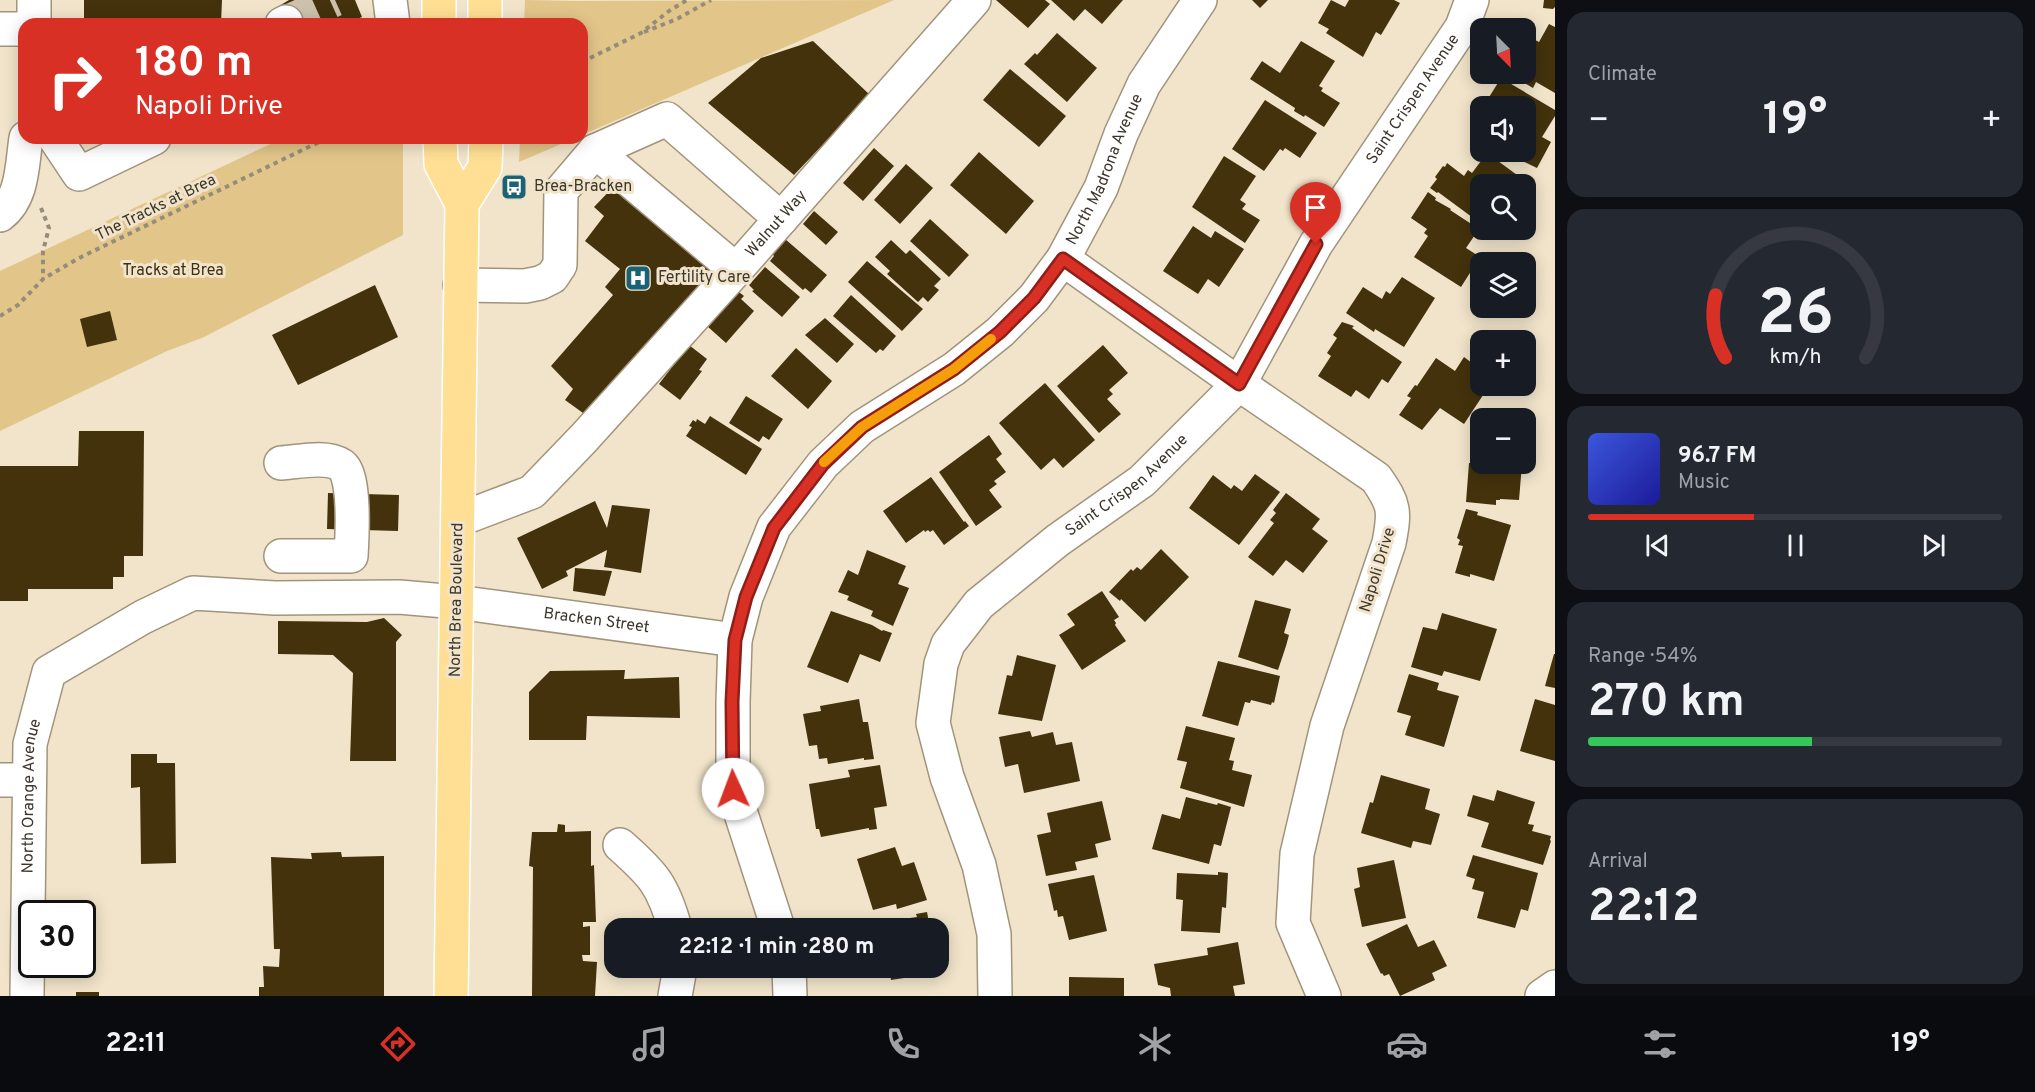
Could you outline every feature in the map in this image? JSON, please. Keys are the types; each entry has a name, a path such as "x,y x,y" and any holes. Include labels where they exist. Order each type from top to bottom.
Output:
{"main road":[{"path":"439,0 439,18"},
{"path":"485,0 485,18"},
{"name":"North Brea Boulevard","path":"440,144 441,164 462,204 451,996"},
{"path":"462,204 485,167 486,144"}],"street":[{"path":"34,0 34,18"},
{"path":"390,0 392,18"},
{"name":"Walnut Way","path":"458,520 532,492 584,438 782,219 974,0"},
{"name":"Saint Crispen Avenue","path":"995,996 994,934 979,865 947,777 933,723 939,673 948,644 979,604 1058,540 1142,481 1239,384 1316,244 1462,27 1472,0"},
{"name":"North Madrona Avenue","path":"775,918 733,789 732,702 735,640 746,597 774,528 823,464 862,427 954,369 1000,332 1034,298 1063,259 1101,188 1120,134 1144,84 1199,1"},
{"path":"0,29 18,29"},
{"path":"460,285 525,286 552,278 560,265 561,191 594,151 667,119 782,219"},
{"path":"0,215 10,208 19,187 25,144"},
{"path":"59,144 79,174 142,144"},
{"path":"594,151 736,270"},
{"name":"Napoli Drive","path":"1063,259 1376,478 1390,497 1394,520 1389,543 1327,726 1297,854 1293,923 1324,996"},
{"path":"281,463 323,460 339,464 344,468 351,494 352,529 351,556 281,556"},
{"name":"Bracken Street","path":"49,672 143,617 193,593 276,598 399,597 457,602 735,640"},
{"name":"North Orange Avenue","path":"27,996 15,780 30,744 49,672"},
{"path":"620,845 654,877 667,901 672,918"},
{"path":"675,996 678,978"},
{"path":"789,978 790,996"},
{"path":"1542,996 1555,987"}],"path":[{"path":"641,33 687,0"},
{"path":"588,59 641,33 677,19 711,0"},
{"name":"The Tracks at Brea","path":"0,316 18,305 43,279 136,230 315,144"},
{"path":"19,187 40,204 49,228 43,251 43,279"}],"green space":[{"path":"525,0 894,0 588,132 588,18 524,18"},
{"name":"Tracks at Brea","path":"270,144 403,144 403,235 202,338 167,351 0,431 0,271"},
{"path":"520,144 561,144 519,162"}],"building":[{"path":"84,0 222,0 221,18 84,18"},
{"path":"289,0 355,0 362,17 284,18 279,6"},
{"path":"996,0 1045,0 1050,4 1028,28"},
{"path":"1051,0 1123,0 1102,24 1085,9 1074,21"},
{"path":"1252,0 1268,0 1260,8"},
{"path":"1331,0 1345,7 1349,0 1394,0 1400,3 1381,35 1376,32 1363,57 1326,33 1329,29 1318,23"},
{"path":"1544,0 1555,0 1555,7 1553,9 1543,8"},
{"path":"1549,24 1555,27 1555,93 1536,82 1536,40 1539,42"},
{"path":"1057,33 1097,68 1067,102 1024,64 1035,53 1037,55"},
{"path":"813,41 870,95 794,175 708,103 761,58"},
{"path":"1301,41 1335,61 1319,86 1323,88 1321,91 1340,103 1324,127 1294,111 1295,108 1250,79 1262,61 1280,73"},
{"path":"1010,69 1066,116 1039,147 983,100"},
{"path":"1497,84 1511,84 1531,96 1490,96"},
{"path":"1536,99 1555,110 1555,116 1542,137 1551,142 1537,168 1525,162 1536,162"},
{"path":"1265,100 1317,133 1300,158 1285,148 1283,151 1280,149 1264,171 1232,149"},
{"path":"874,148 894,166 863,201 843,183"},
{"path":"979,152 1034,201 1006,234 950,185"},
{"path":"1224,156 1256,176 1240,200 1246,204 1242,209 1260,220 1245,243 1192,207"},
{"path":"1480,162 1499,162 1516,174 1470,174 1470,216 1430,188 1437,179 1435,177 1447,163 1464,176 1468,170 1472,173"},
{"path":"906,164 933,188 900,224 874,200"},
{"path":"617,183 712,272 583,413 565,400 573,389 551,366 613,295 605,287 620,269 585,241 604,216 594,207"},
{"path":"1428,192 1436,198 1435,200 1470,223 1471,240 1466,248 1472,252 1470,252 1470,273 1461,287 1414,257 1428,236 1424,233 1427,229 1411,218"},
{"path":"814,211 838,232 826,245 803,224"},
{"path":"930,219 969,255 949,277 910,241"},
{"path":"1193,226 1211,238 1215,231 1244,249 1219,287 1208,279 1198,294 1163,271"},
{"path":"785,239 827,275 811,293 805,288 803,290 770,261 774,256 772,253"},
{"path":"891,240 906,254 910,250 941,279 934,286 939,290 928,302 923,297 918,302 887,274 890,271 875,257"},
{"path":"867,261 923,309 902,331 848,282"},
{"path":"765,267 800,297 782,317 752,291 754,290 749,285"},
{"path":"1402,277 1435,298 1404,347 1375,329 1374,332 1346,313 1363,287 1382,299 1386,291 1390,294"},
{"path":"375,285 398,337 298,385 272,335"},
{"path":"739,292 744,296 741,299 754,311 726,343 707,326"},
{"path":"851,295 896,336 883,351 880,349 876,353 833,316"},
{"path":"110,311 117,340 87,347 80,319"},
{"path":"825,318 854,344 837,363 805,335"},
{"path":"1342,322 1354,326 1352,328 1402,362 1388,383 1382,379 1369,399 1356,390 1351,397 1318,376 1331,356 1327,353 1337,338 1333,335"},
{"path":"689,345 707,359 699,370 702,371 680,400 659,384"},
{"path":"1103,345 1128,373 1109,390 1113,394 1107,399 1121,414 1099,433 1057,386"},
{"path":"796,348 832,381 808,409 771,376"},
{"path":"1464,357 1470,362 1470,396 1482,396 1475,408 1470,408 1470,415 1464,424 1440,408 1422,430 1399,415 1411,398 1407,396 1415,385 1417,386 1436,358 1455,371"},
{"path":"1045,383 1095,440 1063,468 1054,458 1041,470 999,423"},
{"path":"746,396 783,419 769,440 763,436 759,442 729,423"},
{"path":"710,416 762,449 746,475 686,436 692,427 689,426 693,420 696,422 697,419 705,424"},
{"path":"79,431 144,431 143,556 124,556 124,577 113,577 113,589 28,589 28,601 0,601 0,466 78,466"},
{"path":"989,435 1002,454 996,459 1006,472 994,481 997,484 989,490 1002,507 976,526 939,472"},
{"path":"1469,463 1470,474 1521,474 1519,500 1500,499 1496,500 1496,505 1466,502"},
{"path":"1255,474 1280,492 1239,545 1189,508 1213,475 1231,489 1234,485 1242,491"},
{"path":"931,477 969,526 944,545 933,530 925,532 924,530 906,543 883,511"},
{"path":"328,493 399,495 398,531 327,529"},
{"path":"1286,493 1320,519 1312,529 1328,541 1303,573 1286,560 1273,576 1248,557 1274,523 1270,520 1276,513 1273,510"},
{"path":"595,501 607,528 612,505 650,509 641,573 604,567 607,550 566,571 568,576 542,589 517,538"},
{"path":"1466,509 1478,512 1477,515 1511,525 1494,581 1470,574 1470,577 1455,573 1463,546 1458,545 1460,540 1457,538"},
{"path":"1161,549 1189,577 1145,622 1121,599 1120,601 1109,592 1131,569 1133,571 1137,567 1141,570"},
{"path":"867,550 906,566 898,584 909,588 893,626 871,616 873,611 847,600 849,596 838,592 848,570 858,575"},
{"path":"575,568 612,571 605,596 573,591"},
{"path":"1102,591 1119,617 1114,620 1115,625 1126,641 1082,670 1059,635 1075,625 1067,614"},
{"path":"1255,600 1291,609 1284,633 1289,635 1278,670 1238,657"},
{"path":"831,611 892,633 880,662 860,654 848,683 807,667"},
{"path":"1442,613 1497,629 1480,681 1444,671 1442,676 1411,667 1423,627 1437,630"},
{"path":"384,618 402,635 396,642 396,761 350,761 353,673 333,655 278,654 278,621 367,622"},
{"path":"1555,654 1555,688 1545,686"},
{"path":"1017,655 1056,665 1042,721 998,714 1007,675 1012,676"},
{"path":"1218,661 1280,676 1274,703 1272,702 1271,705 1251,700 1250,703 1245,702 1238,726 1202,716"},
{"path":"625,670 624,679 679,677 680,718 587,716 586,740 529,740 529,692 550,671"},
{"path":"1409,674 1439,683 1437,690 1459,696 1444,747 1405,735 1411,716 1397,712"},
{"path":"859,699 863,722 868,722 874,759 864,760 864,758 828,764 827,758 819,759 817,745 809,746 803,714 821,711 820,706"},
{"path":"1535,699 1555,705 1555,761 1520,751"},
{"path":"1186,726 1235,738 1229,760 1234,761 1232,770 1252,775 1244,807 1180,788 1187,762 1177,760"},
{"path":"1030,731 1032,737 1053,732 1056,745 1072,742 1080,781 1024,793 1018,764 1005,767 999,737"},
{"path":"131,754 157,754 157,763 175,763 176,863 141,864 140,787 131,788"},
{"path":"880,765 887,806 874,808 877,829 869,830 869,828 821,837 819,829 816,829 809,784 850,777 848,770"},
{"path":"1381,775 1430,789 1425,809 1440,814 1431,845 1413,841 1411,848 1361,833"},
{"path":"1497,790 1535,802 1528,824 1534,825 1532,831 1551,836 1543,865 1481,847 1489,823 1467,816 1473,795 1494,801"},
{"path":"1186,797 1231,807 1221,846 1214,844 1209,864 1152,849 1162,814 1180,819"},
{"path":"1102,801 1111,840 1095,844 1098,857 1075,862 1077,870 1046,876 1037,835 1051,832 1047,813"},
{"path":"558,824 565,825 565,832 591,831 591,866 594,865 596,922 583,922 583,927 590,926 590,955 582,955 583,961 597,962 595,996 532,996 533,867 529,866 532,832 557,832"},
{"path":"895,847 902,866 914,862 927,900 897,909 896,904 873,910 857,859"},
{"path":"341,852 342,857 384,856 384,996 259,996 259,987 264,987 263,966 279,967 280,949 274,949 271,857 312,859 311,853"},
{"path":"1473,855 1538,873 1528,911 1521,909 1515,928 1477,918 1484,892 1472,889 1475,879 1466,876"},
{"path":"1394,860 1406,918 1362,927 1354,889 1360,887 1357,868"},
{"path":"1218,872 1228,873 1226,908 1222,907 1220,933 1181,931 1183,900 1176,899 1177,873 1218,875"},
{"path":"1094,875 1107,931 1069,940 1063,916 1058,917 1057,910 1054,911 1048,884"},
{"path":"927,912 928,918 910,918 917,917 916,914"},
{"path":"1407,924 1418,947 1434,940 1447,966 1432,973 1435,980 1400,996 1389,974 1384,976 1381,974 1366,944"},
{"path":"1238,942 1245,984 1233,986 1235,996 1171,996 1170,988 1158,985 1154,964 1208,955 1207,948"},
{"path":"1069,977 1124,978 1124,996 1069,996"},
{"path":"76,992 99,992 99,996 76,996"}],"tunnel":[{"path":"295,18 335,0"}],"slow traffic":[{"path":"824,462 862,427 954,369 991,339"}],"place":[{"name":"Brea-Bracken","path":"514,187"},
{"name":"Fertility Care","path":"638,278"}],"route":[{"path":"733,789 732,702 735,640 746,597 774,528 823,464 862,427 954,369 1000,332 1034,298 1063,259 1239,384 1316,244"}]}
